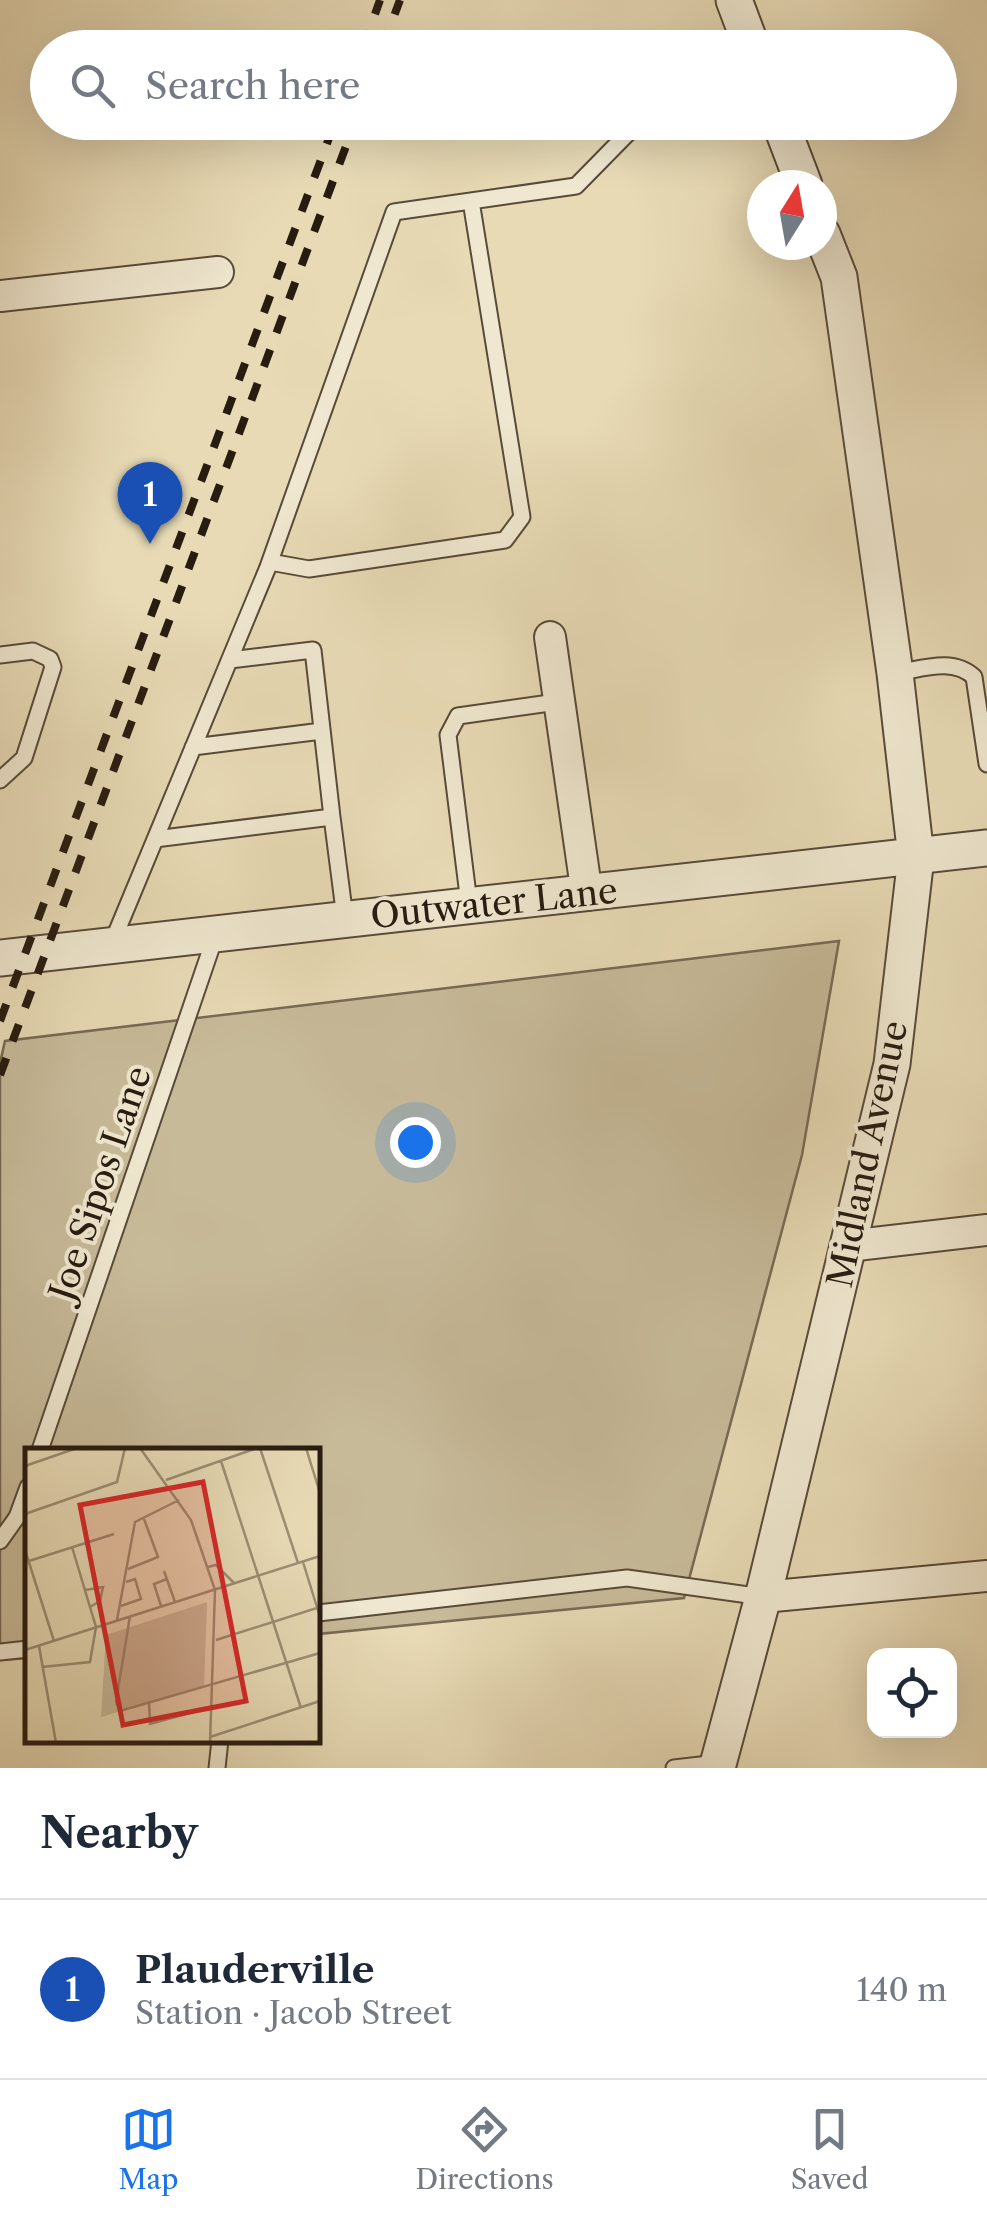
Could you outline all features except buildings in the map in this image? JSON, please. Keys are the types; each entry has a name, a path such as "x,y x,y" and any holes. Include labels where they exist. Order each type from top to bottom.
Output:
{"street":[{"path":"734,0 745,30"},
{"path":"787,140 798,170"},
{"name":"Midland Avenue","path":"717,1765 763,1597 892,1064 916,857 895,674 838,277 832,260"},
{"path":"0,296 218,272"},
{"path":"550,638 587,894"},
{"name":"Outwater Lane","path":"0,958 987,848"},
{"path":"848,1246 987,1230"},
{"path":"763,1597 987,1576"}],"lane":[{"path":"111,946 270,562 394,212 576,186 622,140"},
{"path":"270,562 309,569 504,540 522,517 471,201"},
{"path":"230,660 313,650 344,918"},
{"path":"0,655 33,651 50,659 50,683 24,758 0,780"},
{"path":"895,674 952,665 964,668 974,677 987,764"},
{"path":"469,903 448,734 451,724 458,716 557,702"},
{"path":"193,747 322,731"},
{"path":"156,839 332,816"},
{"name":"Joe Sipos Lane","path":"41,1448 216,934"},
{"path":"0,1540 17,1518 25,1495"},
{"path":"320,1613 627,1578 763,1597"},
{"path":"0,1652 25,1649"},
{"path":"217,1768 220,1743"},
{"path":"674,1768 717,1765"}],"shaded area":[{"path":"839,941 802,1155 684,1598 320,1634 320,1448 25,1448 25,1658 0,1660 0,1063 5,1041"}],"railway":[{"path":"369,30 380,0"},
{"path":"389,30 400,0"},
{"path":"0,1021 328,140"},
{"path":"0,1075 348,140"}],"place":[{"name":"Plauderville","path":"150,544"}]}
